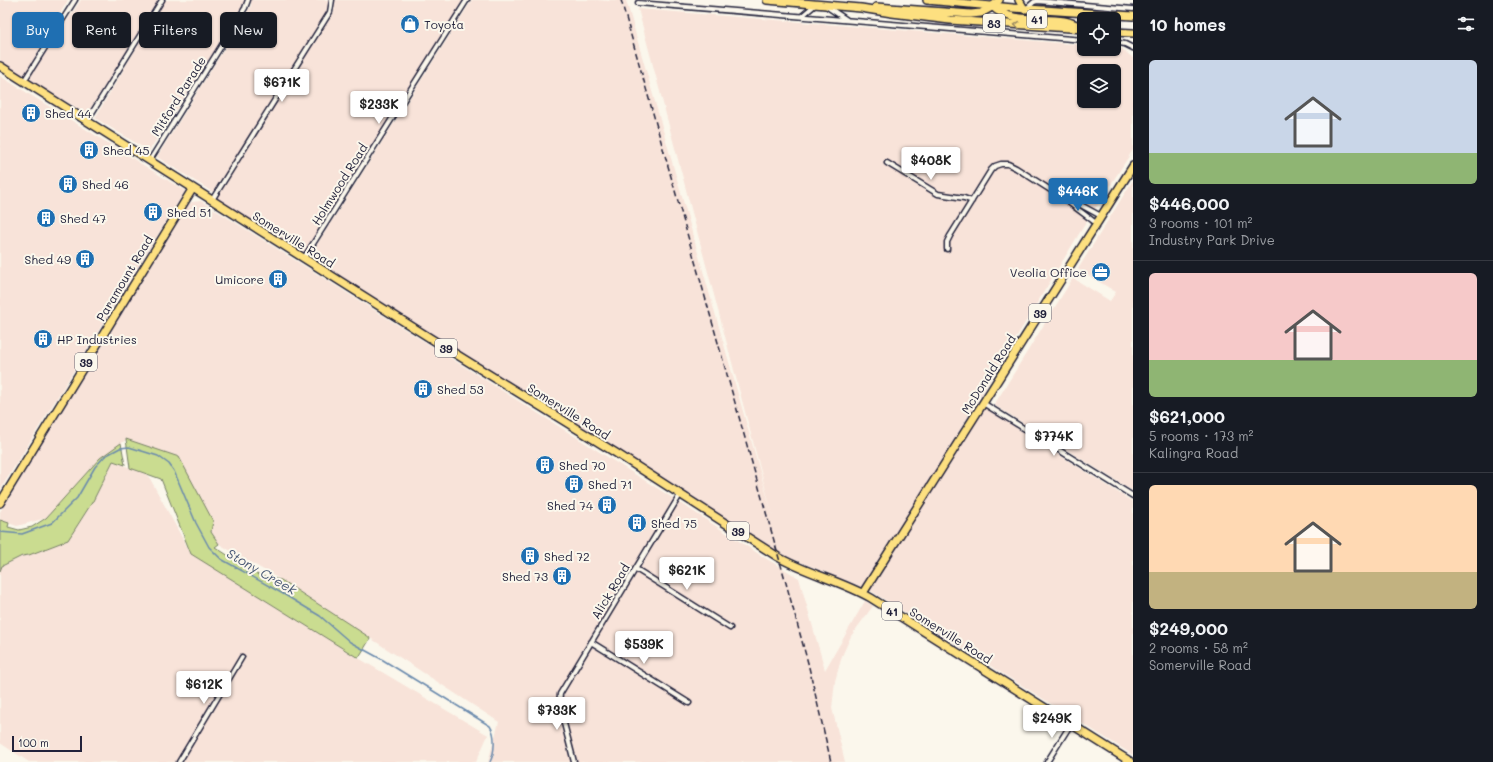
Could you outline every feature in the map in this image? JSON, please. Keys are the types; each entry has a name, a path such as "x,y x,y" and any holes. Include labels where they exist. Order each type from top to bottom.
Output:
{"main road":[{"name":"83","path":"767,0 861,8 950,20 1077,28"},
{"name":"83","path":"927,0 1025,9"},
{"path":"861,8 884,7 971,14 981,13 999,0"},
{"name":"41","path":"1019,0 1025,9 1133,16"},
{"name":"41","path":"992,5 999,13 1006,16 1062,21 1077,26"},
{"path":"1121,32 1133,33"},
{"name":"Somerville Road","path":"0,66 791,564 863,593 1132,762"},
{"name":"McDonald Road","path":"863,593 1133,166"},
{"name":"Paramount Road","path":"0,503 193,188"}],"street":[{"path":"24,81 75,0"},
{"path":"87,121 162,0"},
{"name":"Mitford Parade","path":"150,160 247,6 248,0"},
{"path":"212,200 330,12 332,0"},
{"name":"Holmwood Road","path":"304,258 467,0"},
{"path":"1025,9 1036,1 1133,9"},
{"path":"638,3 1077,39"},
{"path":"802,16 819,4 847,20"},
{"path":"1121,43 1133,48"},
{"path":"887,163 938,194 964,198 972,201"},
{"path":"947,249 947,242 950,236 991,170 995,166 1001,164 1008,164 1016,168 1060,196 1096,223"},
{"path":"1060,196 1101,216"},
{"path":"983,403 1133,496"},
{"name":"Alick Road","path":"574,762 561,713 559,698 563,687 680,495"},
{"path":"636,569 730,628"},
{"path":"591,642 689,703"},
{"path":"179,762 242,657"},
{"path":"1047,762 1071,724"}],"shaded area":[{"path":"0,0 68,0 61,12 12,12 12,48 40,48 24,76 0,61"},
{"path":"81,0 159,0 151,12 139,12 139,32 131,44 131,12 73,12"},
{"path":"165,0 244,0 244,6 240,12 220,12 220,43 149,151 95,118 139,44 139,48 212,48 212,12 158,12"},
{"path":"251,0 329,0 328,11 214,193 157,157 225,48 277,48 277,12 247,12 251,6"},
{"path":"335,0 464,0 305,253 216,198 334,12"},
{"path":"472,0 626,0 773,517 638,9 1077,44 1077,56 1121,56 1121,48 1133,58 1133,150 1082,229 864,588 783,555 309,257"},
{"path":"72,13 72,48 129,48 87,114 28,79 49,48 64,48 64,25"},
{"path":"0,76 185,191 0,490"},
{"path":"1133,180 1133,491 994,405 1073,278 1110,301 1116,292 1078,269"},
{"path":"201,201 671,497 765,558 799,578 825,670 865,601 873,606 851,636 842,656 835,681 832,708 845,762 488,762 499,722 281,580 219,544 211,532 179,457 126,440 100,458 46,518 17,526 0,520 0,512 188,205 192,202"},
{"path":"981,405 1133,502 1133,755 866,588"},
{"path":"113,461 148,475 191,554 355,656 488,735 476,762 29,762 0,743 0,571 2,566 22,556 29,555 68,540 93,501"}],"green space":[{"path":"126,439 179,457 213,521 211,532 219,544 215,547 260,576 281,580 369,637 370,639 359,657 355,656 191,554 161,479 130,468"},
{"path":"121,443 125,465 113,461 93,501 68,540 29,555 22,556 2,566 0,571 0,520 9,523 8,527 19,530 32,527 46,518 100,458"}],"waterway":[{"name":"Stony Creek","path":"0,532 22,534 52,523 77,498 95,467 105,456 120,448 129,447 158,456 169,464 174,471 196,523 209,547 221,559 320,616 350,642 383,660 490,726 494,744 490,762"}],"railway":[{"path":"621,0 786,583 808,663 831,762"}],"place":[{"name":"Toyota","path":"410,24"},
{"name":"Shed 44","path":"31,113"},
{"name":"Shed 45","path":"89,150"},
{"name":"Shed 46","path":"68,184"},
{"name":"Shed 51","path":"153,212"},
{"name":"Shed 47","path":"46,218"},
{"name":"Shed 49","path":"85,259"},
{"name":"Veolia Office","path":"1101,272"},
{"name":"Umicore","path":"278,279"},
{"name":"HP Industries","path":"43,339"},
{"name":"Shed 53","path":"423,389"},
{"name":"Shed 70","path":"545,465"},
{"name":"Shed 71","path":"574,484"},
{"name":"Shed 74","path":"607,505"},
{"name":"Shed 75","path":"637,523"},
{"name":"Shed 72","path":"530,556"},
{"name":"Shed 73","path":"562,576"}]}
